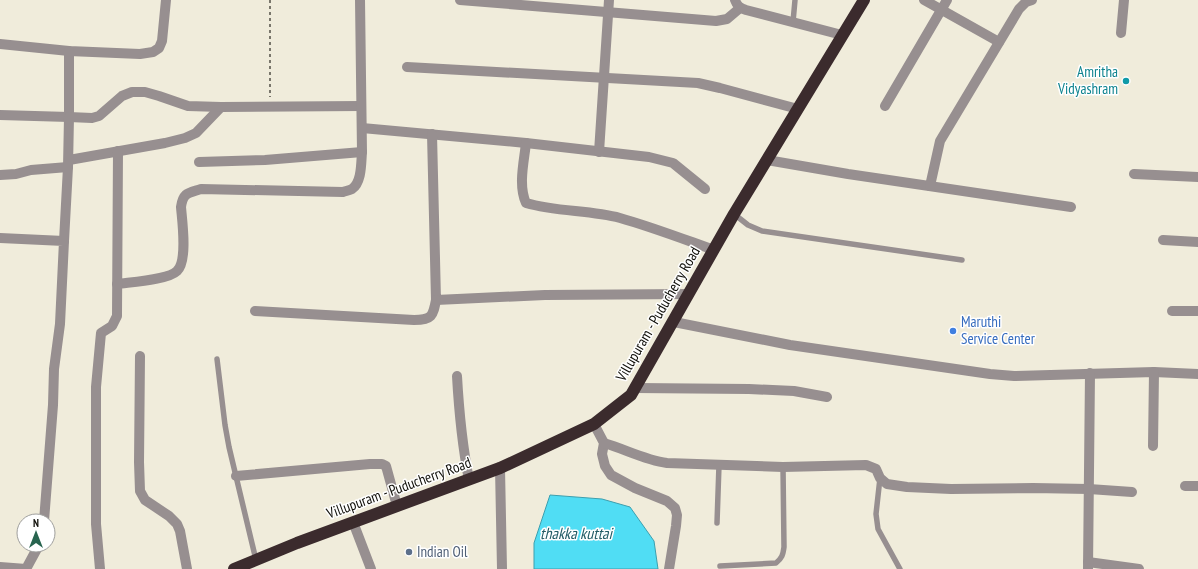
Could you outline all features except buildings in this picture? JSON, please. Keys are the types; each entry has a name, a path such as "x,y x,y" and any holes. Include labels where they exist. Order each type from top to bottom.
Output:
{"highway":[{"name":"Villupuram - Puducherry Road","path":"234,569 297,543 500,468 594,424 631,395 674,322 734,214 864,0"}],"street":[{"path":"0,44 69,51 140,54 153,52 159,48 162,41 166,0"},
{"path":"117,284 171,275 179,270 182,262 183,249 181,206 182,200 188,193 202,189 343,192 352,189 358,182 362,152 360,0"},
{"path":"460,0 536,3 608,12 716,21 727,19 738,4 793,22 842,35"},
{"path":"599,152 608,0"},
{"path":"924,0 999,42"},
{"path":"884,106 947,0"},
{"path":"930,186 940,141 1019,9 1026,2 1032,0"},
{"path":"1121,32 1124,0"},
{"path":"45,513 60,324 70,117 69,51"},
{"path":"407,67 698,84 720,88 798,109"},
{"path":"0,115 92,118 99,116 122,96 132,92 145,92 188,106 221,108 361,106"},
{"path":"0,175 16,174 118,151 185,138 196,133 221,108"},
{"path":"362,128 526,143 650,157 673,163 705,189"},
{"path":"255,311 414,320 426,320 432,315 436,300 432,134"},
{"path":"526,143 522,188 526,203 538,206 593,212 620,218 714,250"},
{"path":"100,569 96,524 96,387 101,333 112,326 116,316 118,151"},
{"path":"199,162 265,160 362,152"},
{"path":"767,160 1071,207"},
{"path":"1134,174 1198,177"},
{"path":"0,238 64,241"},
{"path":"1163,240 1198,242"},
{"path":"436,300 545,295 689,294"},
{"path":"1172,311 1198,311"},
{"path":"674,322 790,345 990,374 1014,376 1154,372 1198,374"},
{"path":"140,356 140,491 145,500 169,516 177,524 180,531 187,569"},
{"path":"1153,446 1154,372"},
{"path":"1090,373 1088,566 1139,569"},
{"path":"457,376 459,419 469,480"},
{"path":"636,388 787,390 827,397"},
{"path":"594,424 604,443 602,454 605,466 611,475 635,488 667,501 675,508 677,515 676,526 669,569"},
{"path":"604,443 623,448 652,461 675,464 783,466 866,465 876,469 880,478 887,484 907,487 1089,489 1132,492"},
{"path":"236,476 382,464 386,466 397,506"},
{"path":"500,468 502,569"},
{"path":"1185,486 1198,486"},
{"path":"353,522 371,569"},
{"path":"0,567 26,569 35,553"}],"lane":[{"path":"793,22 795,0"},
{"path":"734,214 748,225 762,231 962,260"},
{"path":"217,359 225,426 256,560"},
{"path":"717,523 719,465"},
{"path":"720,566 776,563 781,559 784,547 783,466"},
{"path":"880,478 876,514 878,530 900,569"}],"path":[{"path":"270,0 270,107"}],"water":[{"name":"thakka kuttai","path":"550,495 602,499 630,507 654,541 658,569 534,569 534,543"}],"place":[{"name":"Amritha Vidyashram","path":"1126,81"},
{"name":"Maruthi Service Center","path":"953,331"},
{"name":"Indian Oil","path":"409,552"}]}
